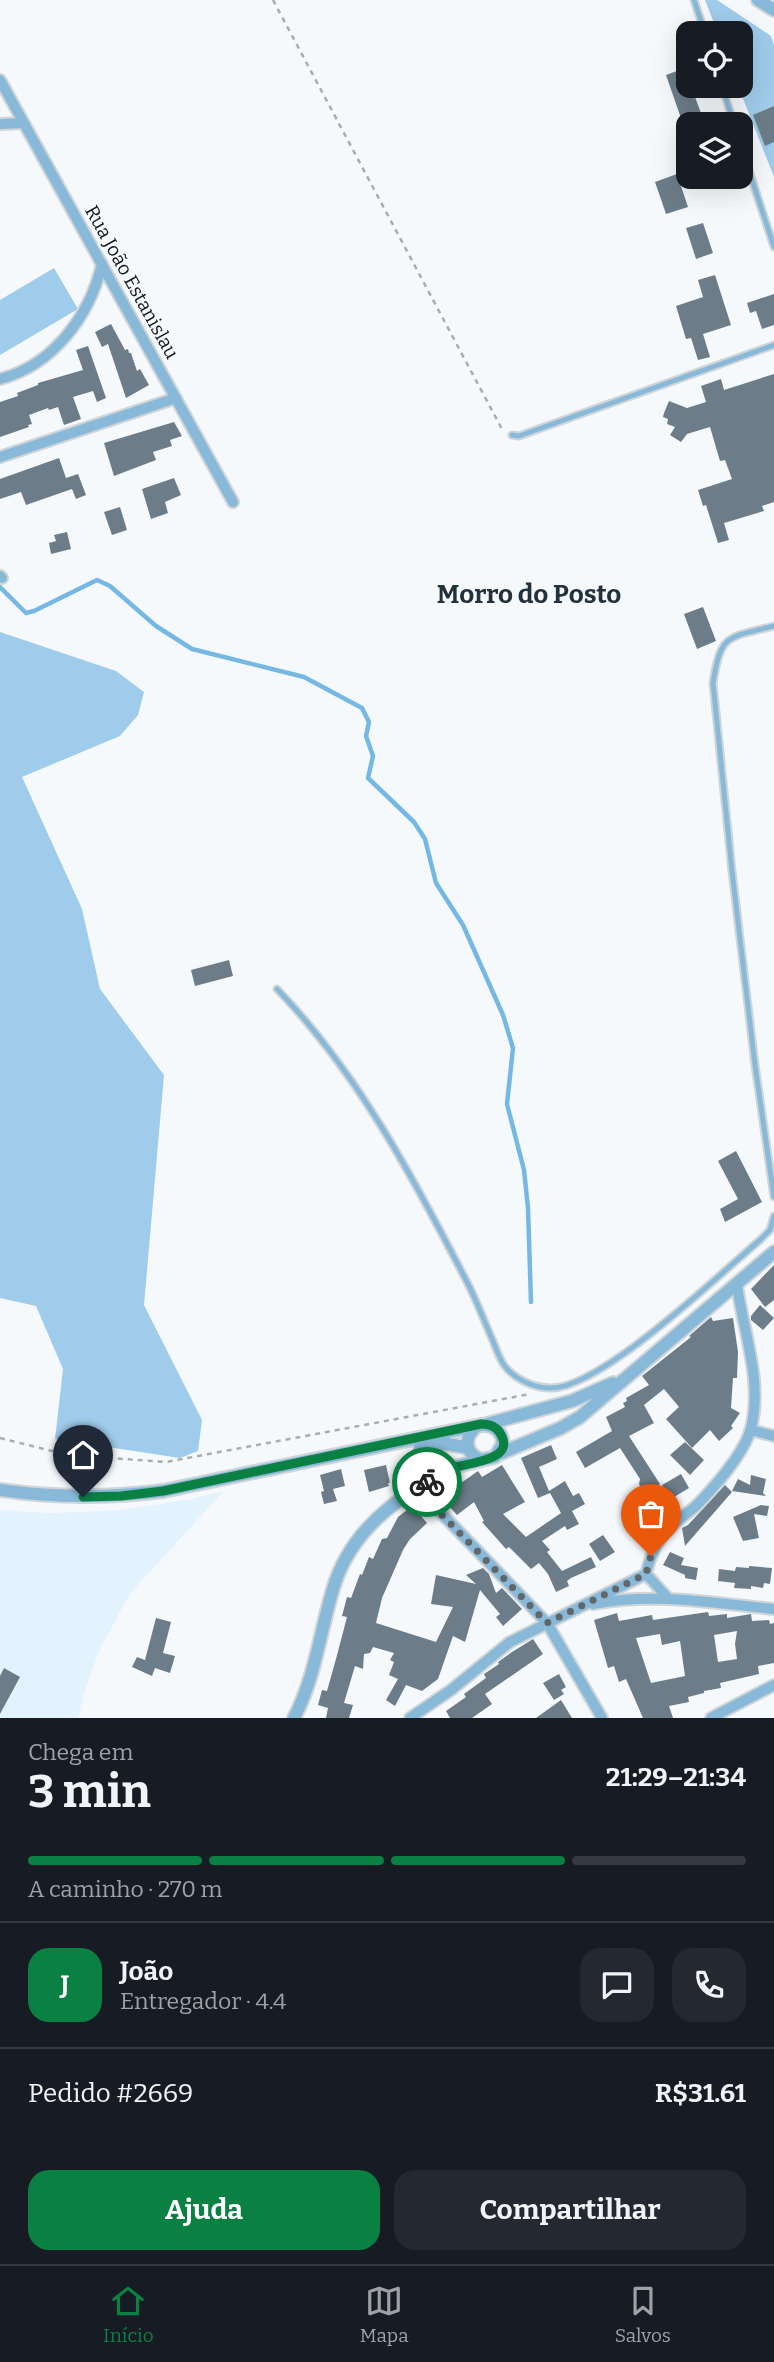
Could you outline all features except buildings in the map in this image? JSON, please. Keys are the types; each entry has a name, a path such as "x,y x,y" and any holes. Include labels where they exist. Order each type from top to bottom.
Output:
{"street":[{"path":"758,0 774,10"},
{"name":"Rua João Estanislau","path":"0,80 233,502"},
{"path":"0,124 24,123"},
{"path":"0,379 29,367 68,334 90,302 102,264"},
{"path":"0,457 176,398"},
{"path":"294,1718 304,1695 333,1587 345,1558 359,1536 374,1521 416,1488 448,1469 491,1460 580,1417 774,1252"},
{"path":"410,1718 451,1690 510,1642 646,1574 657,1543 667,1530 707,1495 751,1430 754,1410 754,1375 737,1285"},
{"path":"0,1490 44,1495 121,1496 163,1491 481,1426 588,1396 632,1372"},
{"path":"481,1460 468,1448 468,1436 481,1426 497,1429 503,1438 499,1454"},
{"path":"751,1430 774,1436"},
{"path":"319,1459 434,1444 468,1448"},
{"path":"448,1469 468,1448"},
{"path":"416,1488 547,1623 602,1718"},
{"path":"646,1574 667,1597"},
{"path":"580,1606 618,1599 667,1597 774,1609"},
{"path":"711,1718 774,1685"}],"lane":[{"path":"694,0 701,21"},
{"path":"753,183 774,247"},
{"path":"512,435 519,436 774,345"},
{"path":"774,626 739,635 723,644 717,657 713,684 732,871 774,1197"},
{"path":"276,989 325,1043 376,1117 469,1285 503,1364 514,1376 528,1383 549,1388 569,1385 613,1362 760,1240 770,1230 774,1216"}],"path":[{"path":"273,0 505,432 512,435"},
{"path":"0,1438 68,1455 166,1462 515,1398 549,1388"}],"shaded area":[{"path":"705,0 717,0 748,21 713,21"},
{"path":"753,24 771,36 774,45 774,177 753,124 753,112 748,112 743,98 753,98"},
{"path":"54,268 78,309 0,355 0,300"},
{"path":"0,632 116,671 144,692 138,715 120,736 22,777 82,909 100,989 164,1075 144,1305 202,1420 198,1451 180,1458 55,1439 63,1369 36,1306 0,1298"},
{"path":"224,1491 135,1588 122,1608 99,1651 78,1718 0,1718 0,1510 52,1513 122,1510"}],"waterway":[{"path":"0,587 26,613 97,580 110,586 156,626 192,649 304,677 362,708 369,722 366,736 373,756 368,778 414,822 425,839 436,883 463,925 503,1015 513,1048 507,1104 524,1170 531,1302"}],"way so far":[{"path":"427,1482 416,1488 547,1623 646,1574 651,1556"}],"district":[{"name":"Morro do Posto","path":"529,594"}],"route":[{"path":"83,1497 163,1491 481,1424 492,1426 500,1433 503,1438 502,1449 491,1460 448,1469 427,1482"}]}
